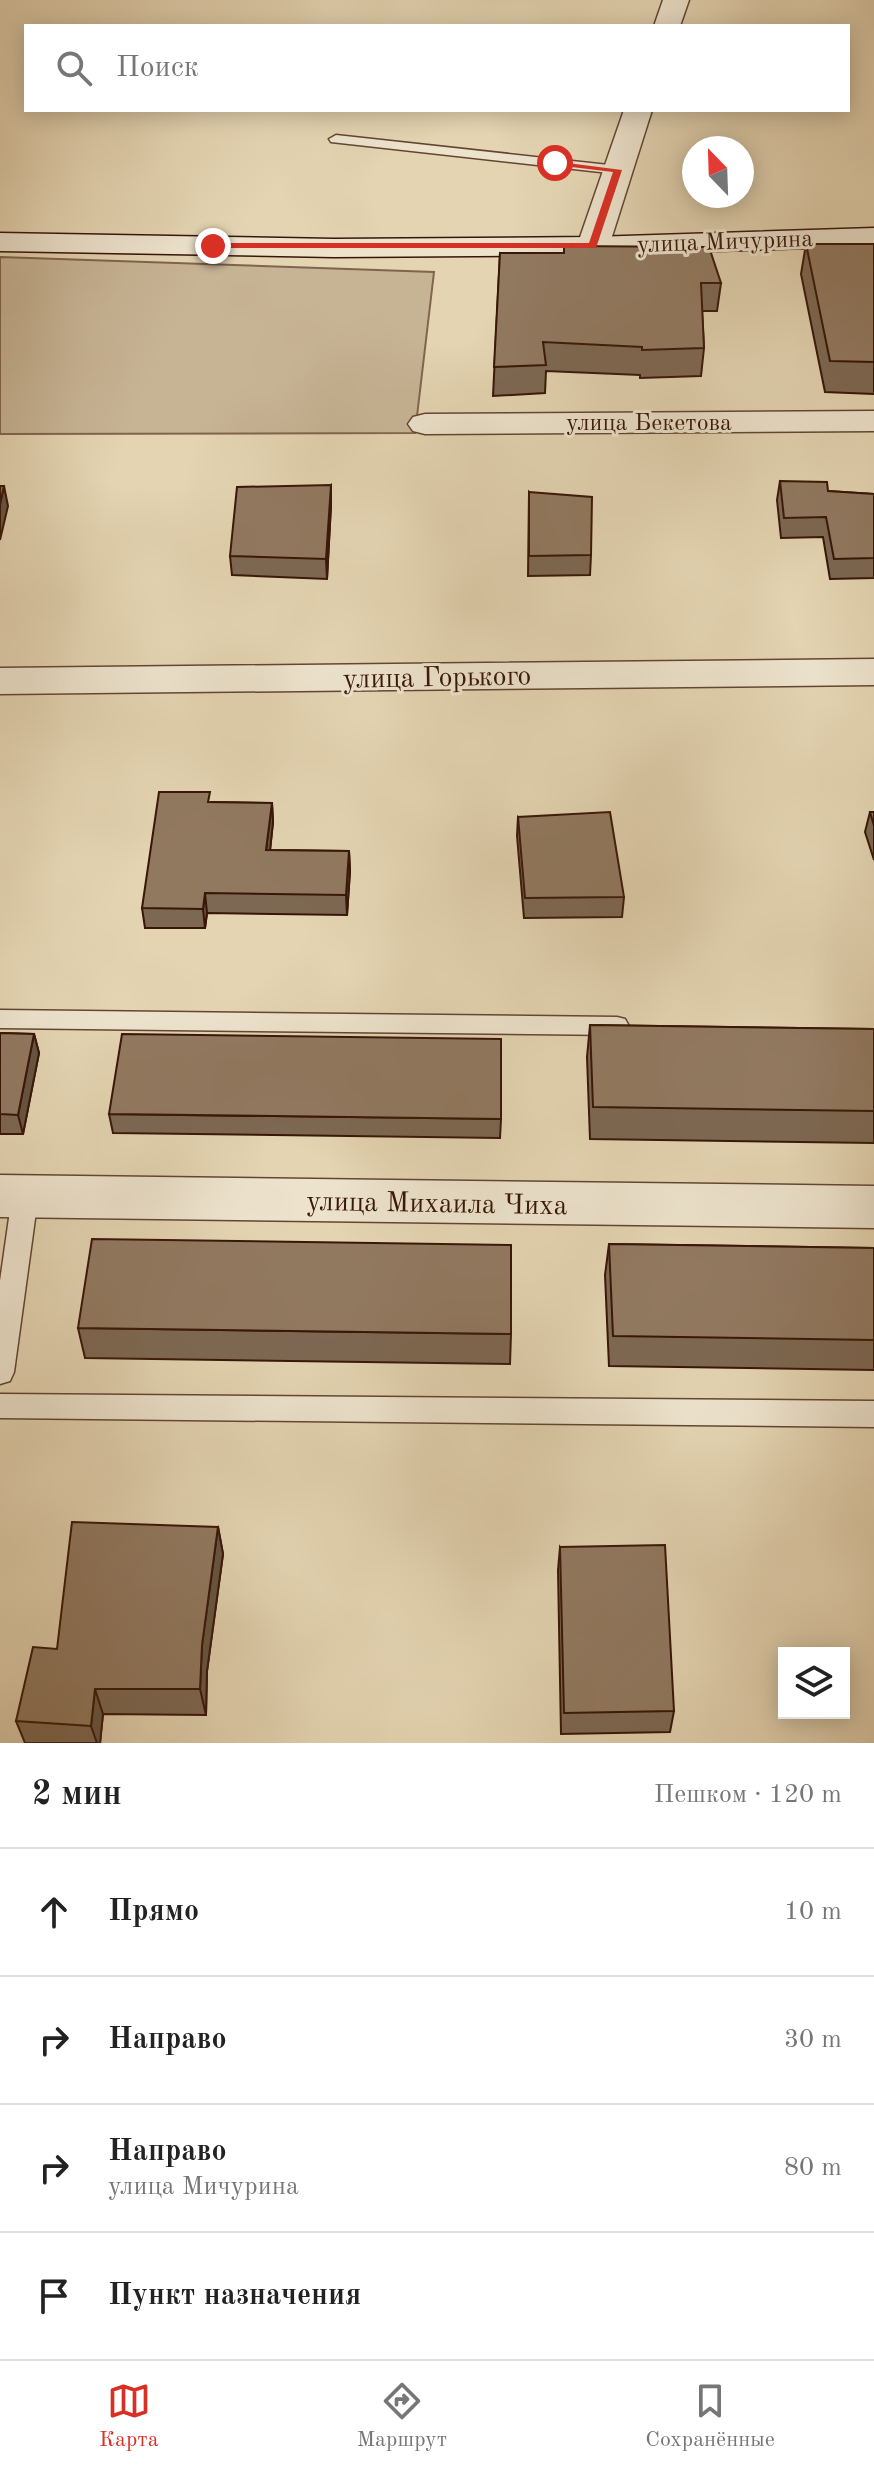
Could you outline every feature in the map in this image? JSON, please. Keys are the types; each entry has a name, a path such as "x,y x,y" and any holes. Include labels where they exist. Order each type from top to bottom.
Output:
{"street":[{"path":"668,24 676,0"},
{"path":"593,246 637,112"},
{"name":"улица Мичурина","path":"0,242 334,248 593,246 874,237"},
{"name":"улица Бекетова","path":"425,424 874,421"},
{"name":"улица Горького","path":"0,681 874,672"},
{"name":"улица Михаила Чиха","path":"12,1196 874,1207"}],"lane":[{"path":"336,139 618,170"},
{"path":"0,1019 636,1026"},
{"path":"0,1372 12,1196"},
{"path":"0,1406 874,1414"}],"shaded area":[{"path":"0,257 434,272 415,433 0,434"}],"building":[{"path":"806,244 874,244 874,362 830,361"},
{"path":"564,246 709,247 721,283 701,283 704,348 642,350 642,347 543,342 546,365 494,367 500,253 564,253"},
{"path":"780,481 827,482 828,491 874,494 874,558 834,559 826,517 784,518"},
{"path":"331,485 326,559 230,556 237,487"},
{"path":"529,492 592,497 591,555 529,556"},
{"path":"159,792 210,792 208,802 272,803 266,850 349,851 346,895 205,893 203,909 142,908"},
{"path":"610,812 624,897 525,898 518,817"},
{"path":"590,1025 874,1029 874,1111 593,1107"},
{"path":"0,1033 34,1034 18,1115 0,1114"},
{"path":"122,1034 501,1039 501,1119 109,1114"},
{"path":"92,1239 511,1245 511,1334 78,1328"},
{"path":"609,1244 874,1248 874,1340 613,1336"},
{"path":"72,1522 218,1527 202,1645 200,1689 95,1689 91,1726 16,1721 33,1647 57,1649"},
{"path":"665,1545 674,1711 564,1713 560,1547"}],"route":[{"path":"213,246 593,246 618,170 555,163"}]}
